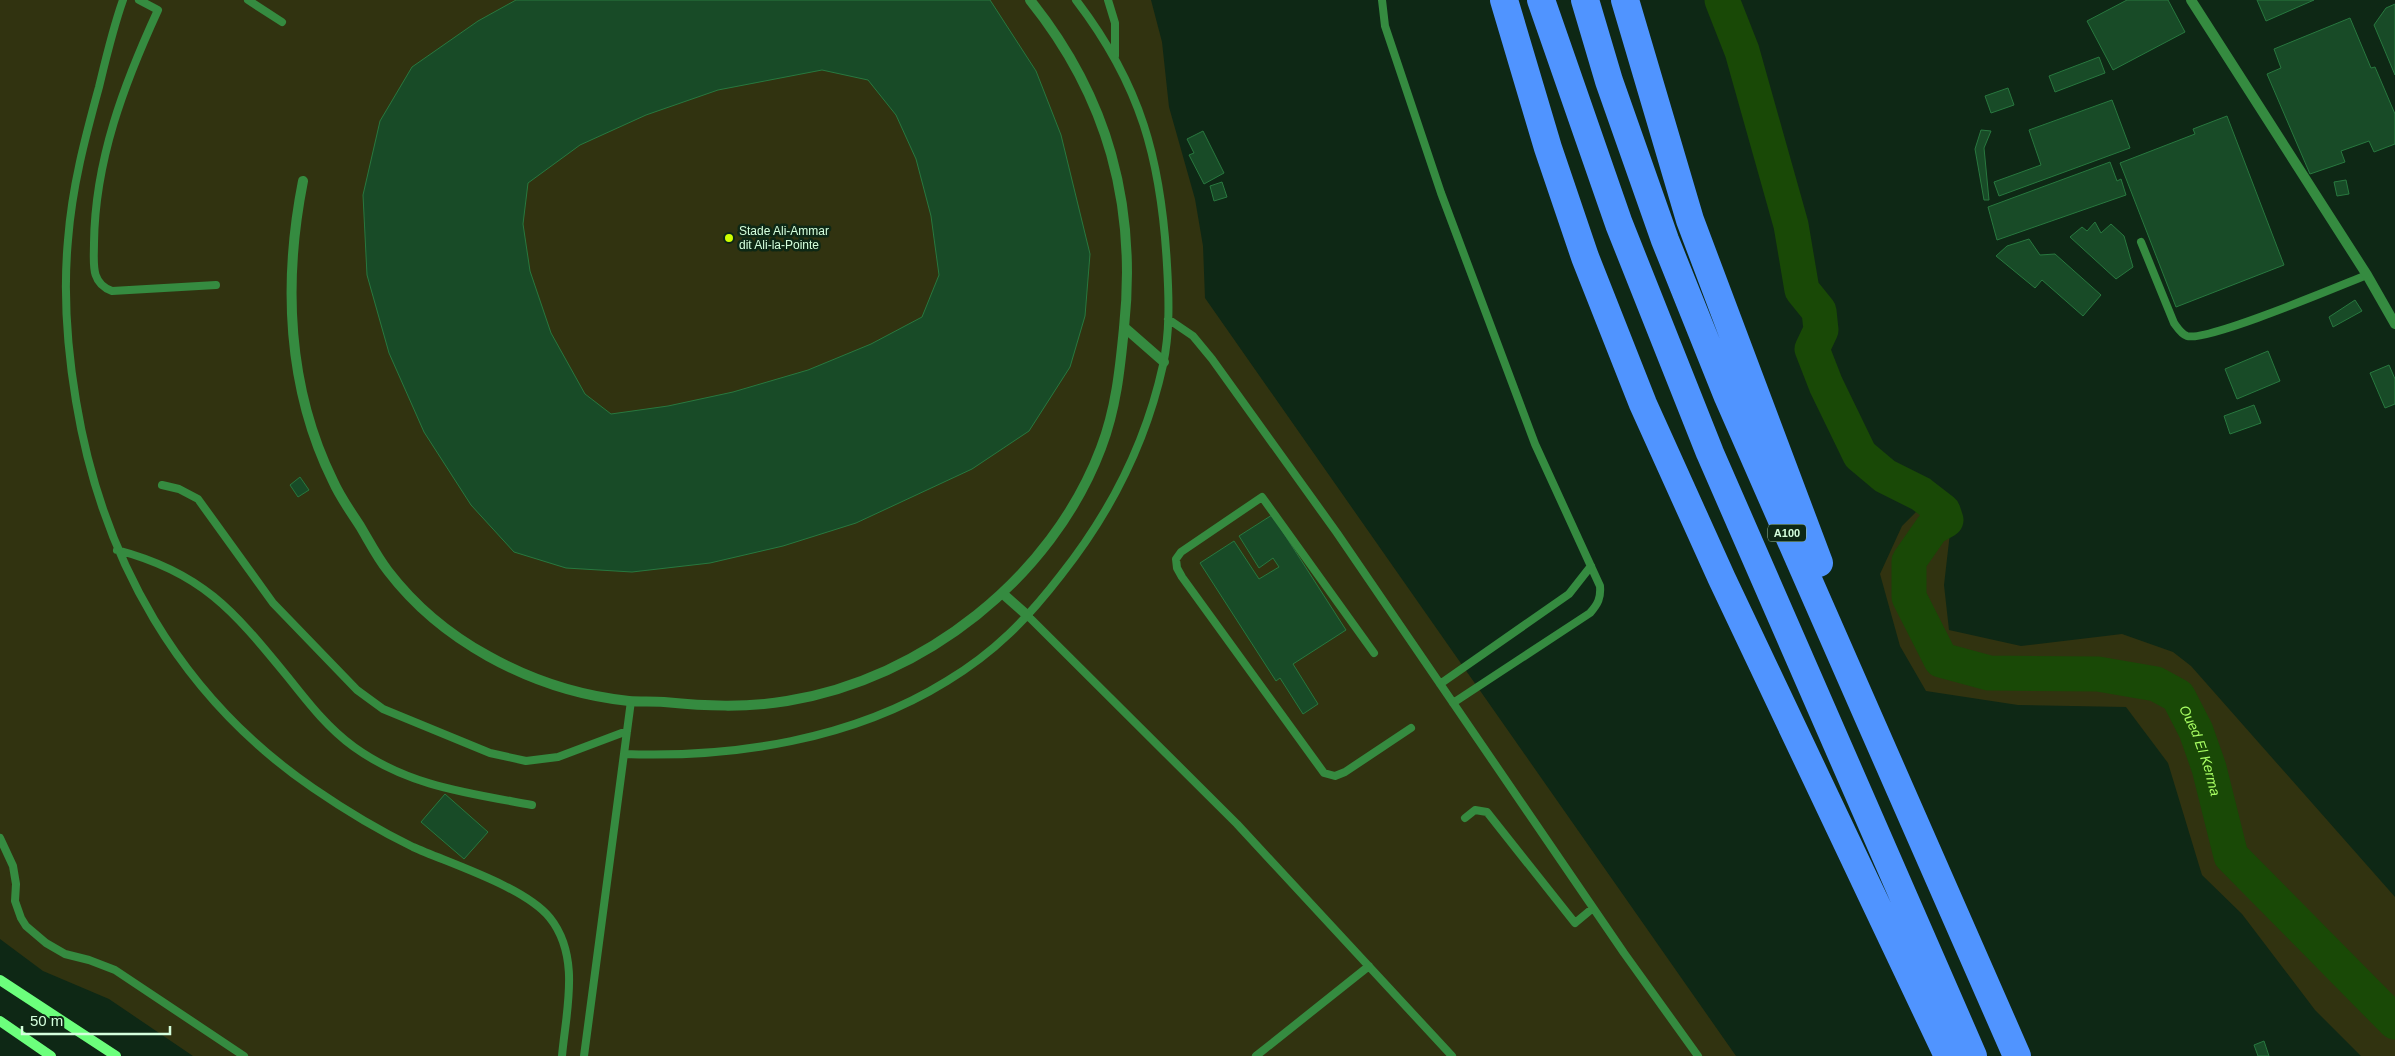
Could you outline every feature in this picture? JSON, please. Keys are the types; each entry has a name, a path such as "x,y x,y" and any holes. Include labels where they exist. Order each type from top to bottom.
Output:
{"highway":[{"path":"1504,0 1548,148 1585,257 1643,404 1722,579 1948,1056"},
{"name":"A100","path":"1541,0 1619,224 1710,453 1973,1056"},
{"name":"A100","path":"1585,0 1609,81 1676,267 1728,397 2017,1056"},
{"path":"1625,0 1690,220 1785,469 1870,719"}],"main road":[{"path":"0,980 116,1056"},
{"path":"0,1021 51,1056"}],"street":[{"path":"303,181 296,219 290,297 298,374 319,448 334,484 387,570 433,617 487,656 517,671 557,686 594,695 632,701 724,707 772,703 820,694 878,674 905,661 955,630 1002,593 1024,572 1057,530 1091,473 1112,410 1121,364 1129,270 1124,204 1108,140 1082,78 1047,20 1030,0"},
{"path":"2191,0 2367,275 2395,324"},
{"path":"1124,326 1164,362"},
{"path":"1002,593 1028,616"}],"lane":[{"path":"123,0 78,167 72,203 66,277 70,364 84,444 104,515 117,550 150,614 191,674 238,727 273,757 310,785 379,829 444,860 477,873 533,902 551,919 563,940 569,967 562,1056"},
{"path":"140,0 158,10 121,99 103,163 96,210 94,274 100,285 112,291 216,285"},
{"path":"248,0 282,22"},
{"path":"624,754 723,751 808,737 863,722 892,710 948,681 997,645 1028,616 1081,550 1124,477 1150,414 1164,362 1168,319 1165,225 1160,188 1135,99 1115,56 1076,0"},
{"path":"1108,0 1115,23 1115,56"},
{"path":"1382,0 1385,26 1441,193 1536,444 1600,586 1600,596 1596,606 1590,612 1453,703"},
{"path":"2141,242 2174,322 2181,332 2187,336 2197,337 2227,329 2367,275"},
{"path":"1168,319 1193,336 1212,359 1337,533 1593,908 1698,1056"},
{"path":"162,485 180,489 198,499 273,603 357,690 383,709 490,753 526,761 558,757 627,731"},
{"path":"1374,653 1262,497 1181,552 1176,559 1177,568 1182,577 1324,774 1335,776 1345,772 1411,728"},
{"path":"117,550 157,562 176,571 216,598 247,628 319,715 353,746 371,758 403,775 430,785 532,805"},
{"path":"1440,684 1569,594 1591,566"},
{"path":"1028,616 1237,824 1452,1056"},
{"path":"584,1056 632,701"},
{"path":"1465,818 1475,810 1487,812 1575,923 1593,908"},
{"path":"0,838 13,866 16,884 15,901 26,926 46,943 65,954 102,964 127,977 244,1056"},
{"path":"1256,1056 1369,966"}],"green space":[{"path":"0,0 1151,0 1162,42 1169,107 1195,199 1203,246 1205,298 1736,1056 193,1056 109,999 43,971 0,939"},
{"path":"1916,512 1951,524 1944,585 1949,630 2021,646 2122,634 2173,652 2191,666 2395,897 2395,1056 2361,1056 2315,1010 2242,914 2202,875 2168,763 2126,707 2018,705 1926,691 1900,646 1880,574 1902,526"}],"building":[{"path":"516,0 990,0 1036,71 1061,135 1090,254 1085,316 1070,367 1029,431 972,469 856,523 783,546 710,563 632,572 566,568 514,552 471,505 424,432 389,353 367,275 363,195 380,121 412,67 478,21","holes":["822,70 868,80 896,115 916,159 931,216 939,275 922,317 871,344 808,370 733,392 668,406 611,414 585,394 551,333 530,271 523,224 528,183 580,145 646,115 718,90"]},
{"path":"2127,0 2168,0 2185,32 2113,70 2087,21"},
{"path":"2257,0 2314,0 2266,21"},
{"path":"2395,4 2395,75 2374,25 2386,8"},
{"path":"2350,18 2371,68 2375,67 2395,114 2395,144 2374,152 2369,141 2341,151 2345,162 2310,174 2267,74 2281,68 2274,49"},
{"path":"2099,57 2105,73 2055,92 2049,76"},
{"path":"2008,88 2014,105 1991,113 1985,96"},
{"path":"2112,100 2130,148 1999,196 1994,182 2041,165 2029,130"},
{"path":"2227,116 2284,265 2176,307 2120,163 2195,134 2193,129"},
{"path":"1981,130 1991,131 1984,148 1989,200 1984,200 1975,149"},
{"path":"1203,131 1224,173 1204,184 1189,155 1194,153 1187,139"},
{"path":"2110,162 2117,181 2121,179 2126,195 1997,240 1988,207"},
{"path":"2346,180 2349,194 2337,196 2334,182"},
{"path":"1222,182 1227,197 1214,201 1210,186"},
{"path":"2095,222 2101,233 2111,224 2124,236 2133,267 2116,279 2070,237 2082,227 2087,231"},
{"path":"2029,239 2040,255 2055,254 2101,295 2083,316 2042,280 2035,288 1996,256 2007,246"},
{"path":"2355,300 2362,311 2333,327 2329,317"},
{"path":"2268,351 2280,381 2237,399 2225,369"},
{"path":"2389,365 2395,379 2395,404 2385,408 2370,373"},
{"path":"2254,405 2261,423 2230,434 2224,416"},
{"path":"300,477 309,490 298,497 290,485"},
{"path":"1272,515 1346,630 1293,664 1318,704 1303,714 1280,678 1276,681 1200,563 1234,541 1259,579 1279,567 1273,558 1259,568 1239,536"},
{"path":"445,794 488,832 464,859 421,822"},
{"path":"2264,1041 2269,1056 2258,1056 2254,1045"}],"waterway":[{"name":"Oued El Kerma","path":"1722,0 1742,51 1791,225 1802,290 1819,311 1821,330 1812,349 1826,385 1860,455 1885,476 1921,494 1943,511 1946,520 1932,528 1909,561 1909,597 1941,660 1989,673 2098,674 2156,684 2178,696 2196,731 2209,768 2231,856 2395,1022"}],"place":[{"name":"Stade Ali-Ammar dit Ali-la-Pointe","path":"729,238"}]}
